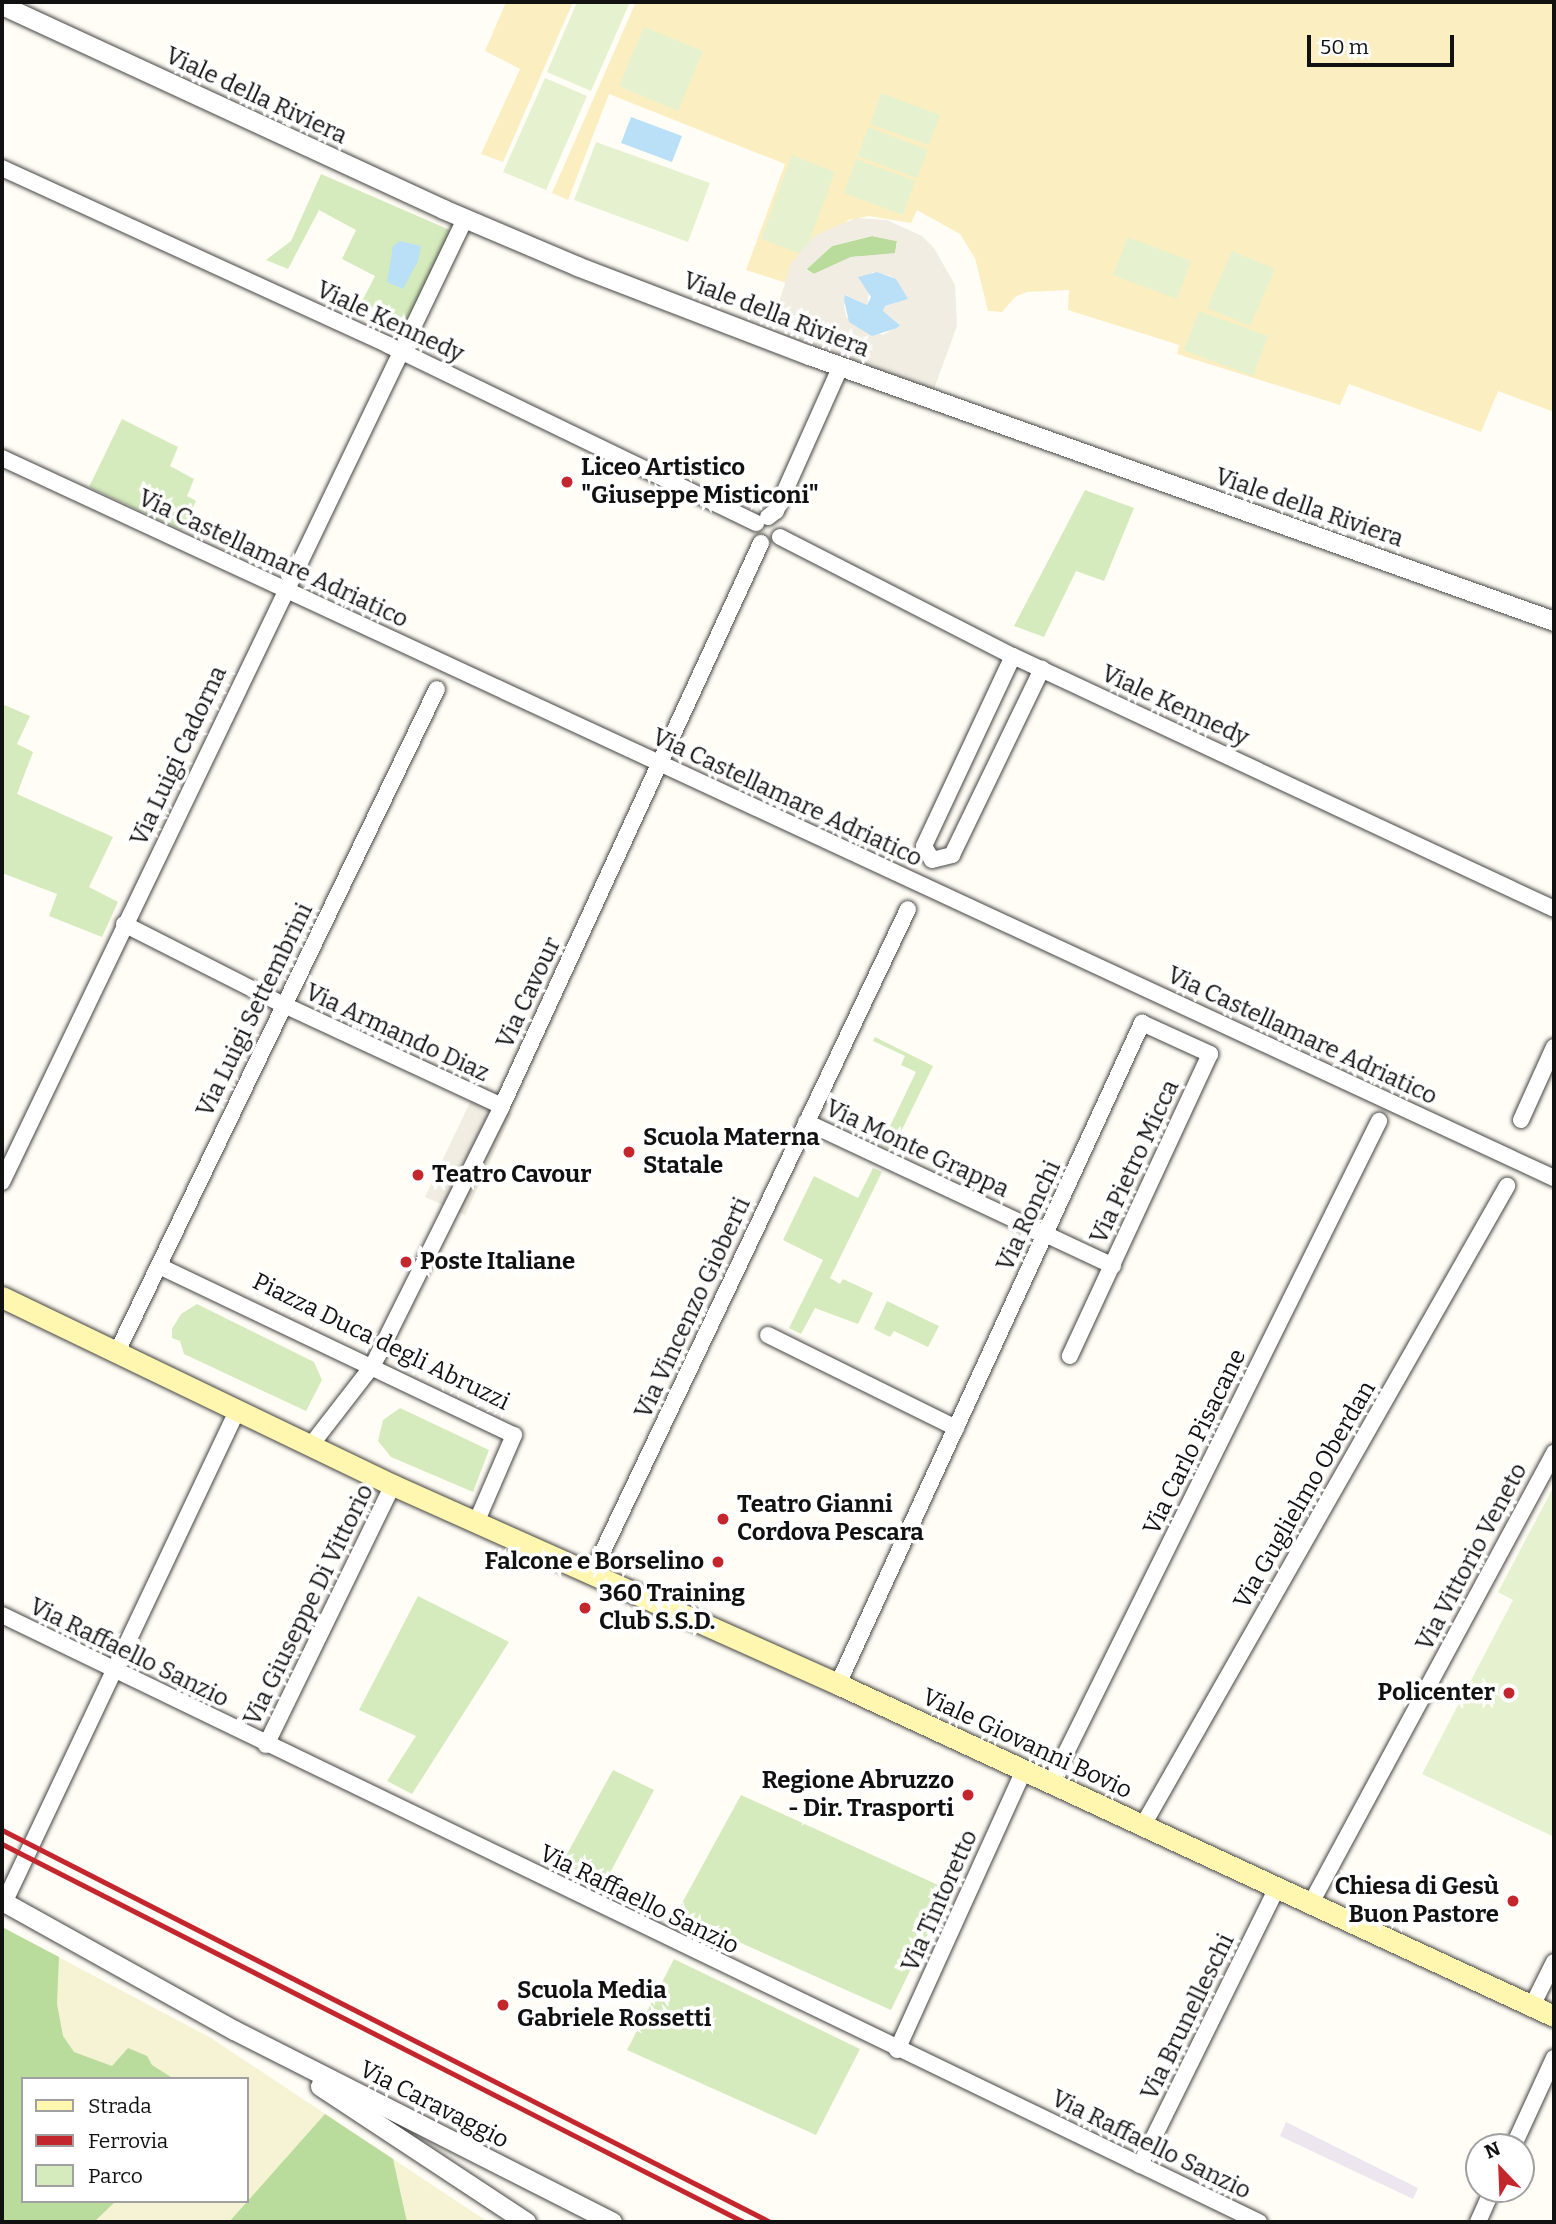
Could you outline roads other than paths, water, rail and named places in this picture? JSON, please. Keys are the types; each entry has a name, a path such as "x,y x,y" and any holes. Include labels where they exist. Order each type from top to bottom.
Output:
{"main road":[{"path":"2,1297 476,1523"},
{"name":"Viale Giovanni Bovio","path":"476,1523 838,1684 1276,1890 1554,2016"}],"street":[{"name":"Viale della Riviera","path":"2,5 465,219 841,366 1554,621"},
{"name":"Viale Kennedy","path":"2,168 762,520"},
{"name":"Via Luigi Cadorna","path":"2,1182 465,219"},
{"path":"762,520 779,523 780,537 770,545 761,543 755,537 762,520 776,511 841,366"},
{"name":"Via Castellamare Adriatico","path":"2,458 1554,1178"},
{"name":"Viale Kennedy","path":"780,537 1013,656 1554,909"},
{"name":"Via Cavour","path":"311,1445 373,1366 502,1106 761,543"},
{"path":"1013,656 924,846 932,860 952,855 1042,669"},
{"name":"Via Luigi Settembrini","path":"117,1352 436,688"},
{"name":"Via Vincenzo Gioberti","path":"592,1574 908,909"},
{"name":"Via Armando Diaz","path":"124,924 282,1004 502,1106"},
{"name":"Via Ronchi","path":"838,1684 1142,1023"},
{"name":"Via Pietro Micca","path":"1070,1356 1210,1054 1142,1023"},
{"path":"1521,1120 1554,1046"},
{"name":"Via Carlo Pisacane","path":"1052,1783 1379,1121"},
{"name":"Via Monte Grappa","path":"806,1122 1113,1266"},
{"name":"Via Guglielmo Oberdan","path":"1142,1827 1507,1186"},
{"name":"Piazza Duca degli Abruzzi","path":"159,1266 514,1435 476,1523"},
{"path":"768,1335 956,1428"},
{"path":"3,1902 237,1411"},
{"name":"Via Vittorio Veneto","path":"1310,1905 1554,1453"},
{"name":"Via Giuseppe Di Vittorio","path":"265,1745 393,1485"},
{"name":"Via Raffaello Sanzio","path":"2,1615 265,1745 1259,2222"},
{"name":"Via Tintoretto","path":"897,2050 1024,1770"},
{"name":"Via Brunelleschi","path":"1140,2165 1276,1890"},
{"name":"Via Caravaggio","path":"3,1902 234,2030 612,2222"},
{"path":"1532,2006 1554,1962"},
{"name":"Via Caravaggio","path":"234,2030 526,2222"},
{"path":"1519,2133 1554,2058"},
{"path":"1478,2222 1487,2203"}],"water":[{"path":"631,117 682,136 672,162 621,143"},
{"path":"400,241 421,246 418,261 403,289 387,282 393,246"},
{"path":"877,272 896,279 908,299 885,306 883,311 900,325 872,336 849,322 844,300 845,295 867,305 871,297 858,277"}],"railway":[{"path":"2,1830 770,2222"},
{"path":"2,1844 744,2222"}],"place":[{"name":"Liceo Artistico \"Giuseppe Misticoni\"","path":"567,482"},
{"name":"Scuola Materna Statale","path":"629,1152"},
{"name":"Teatro Cavour","path":"418,1175"},
{"name":"Poste Italiane","path":"406,1262"},
{"name":"Teatro Gianni Cordova Pescara","path":"723,1519"},
{"name":"Falcone e Borselino","path":"718,1562"},
{"name":"360 Training Club S.S.D.","path":"585,1608"},
{"name":"Policenter","path":"1509,1693"},
{"name":"Regione Abruzzo - Dir. Trasporti","path":"968,1795"},
{"name":"Chiesa di Gesù Buon Pastore","path":"1513,1901"},
{"name":"Scuola Media Gabriele Rossetti","path":"503,2005"}]}
